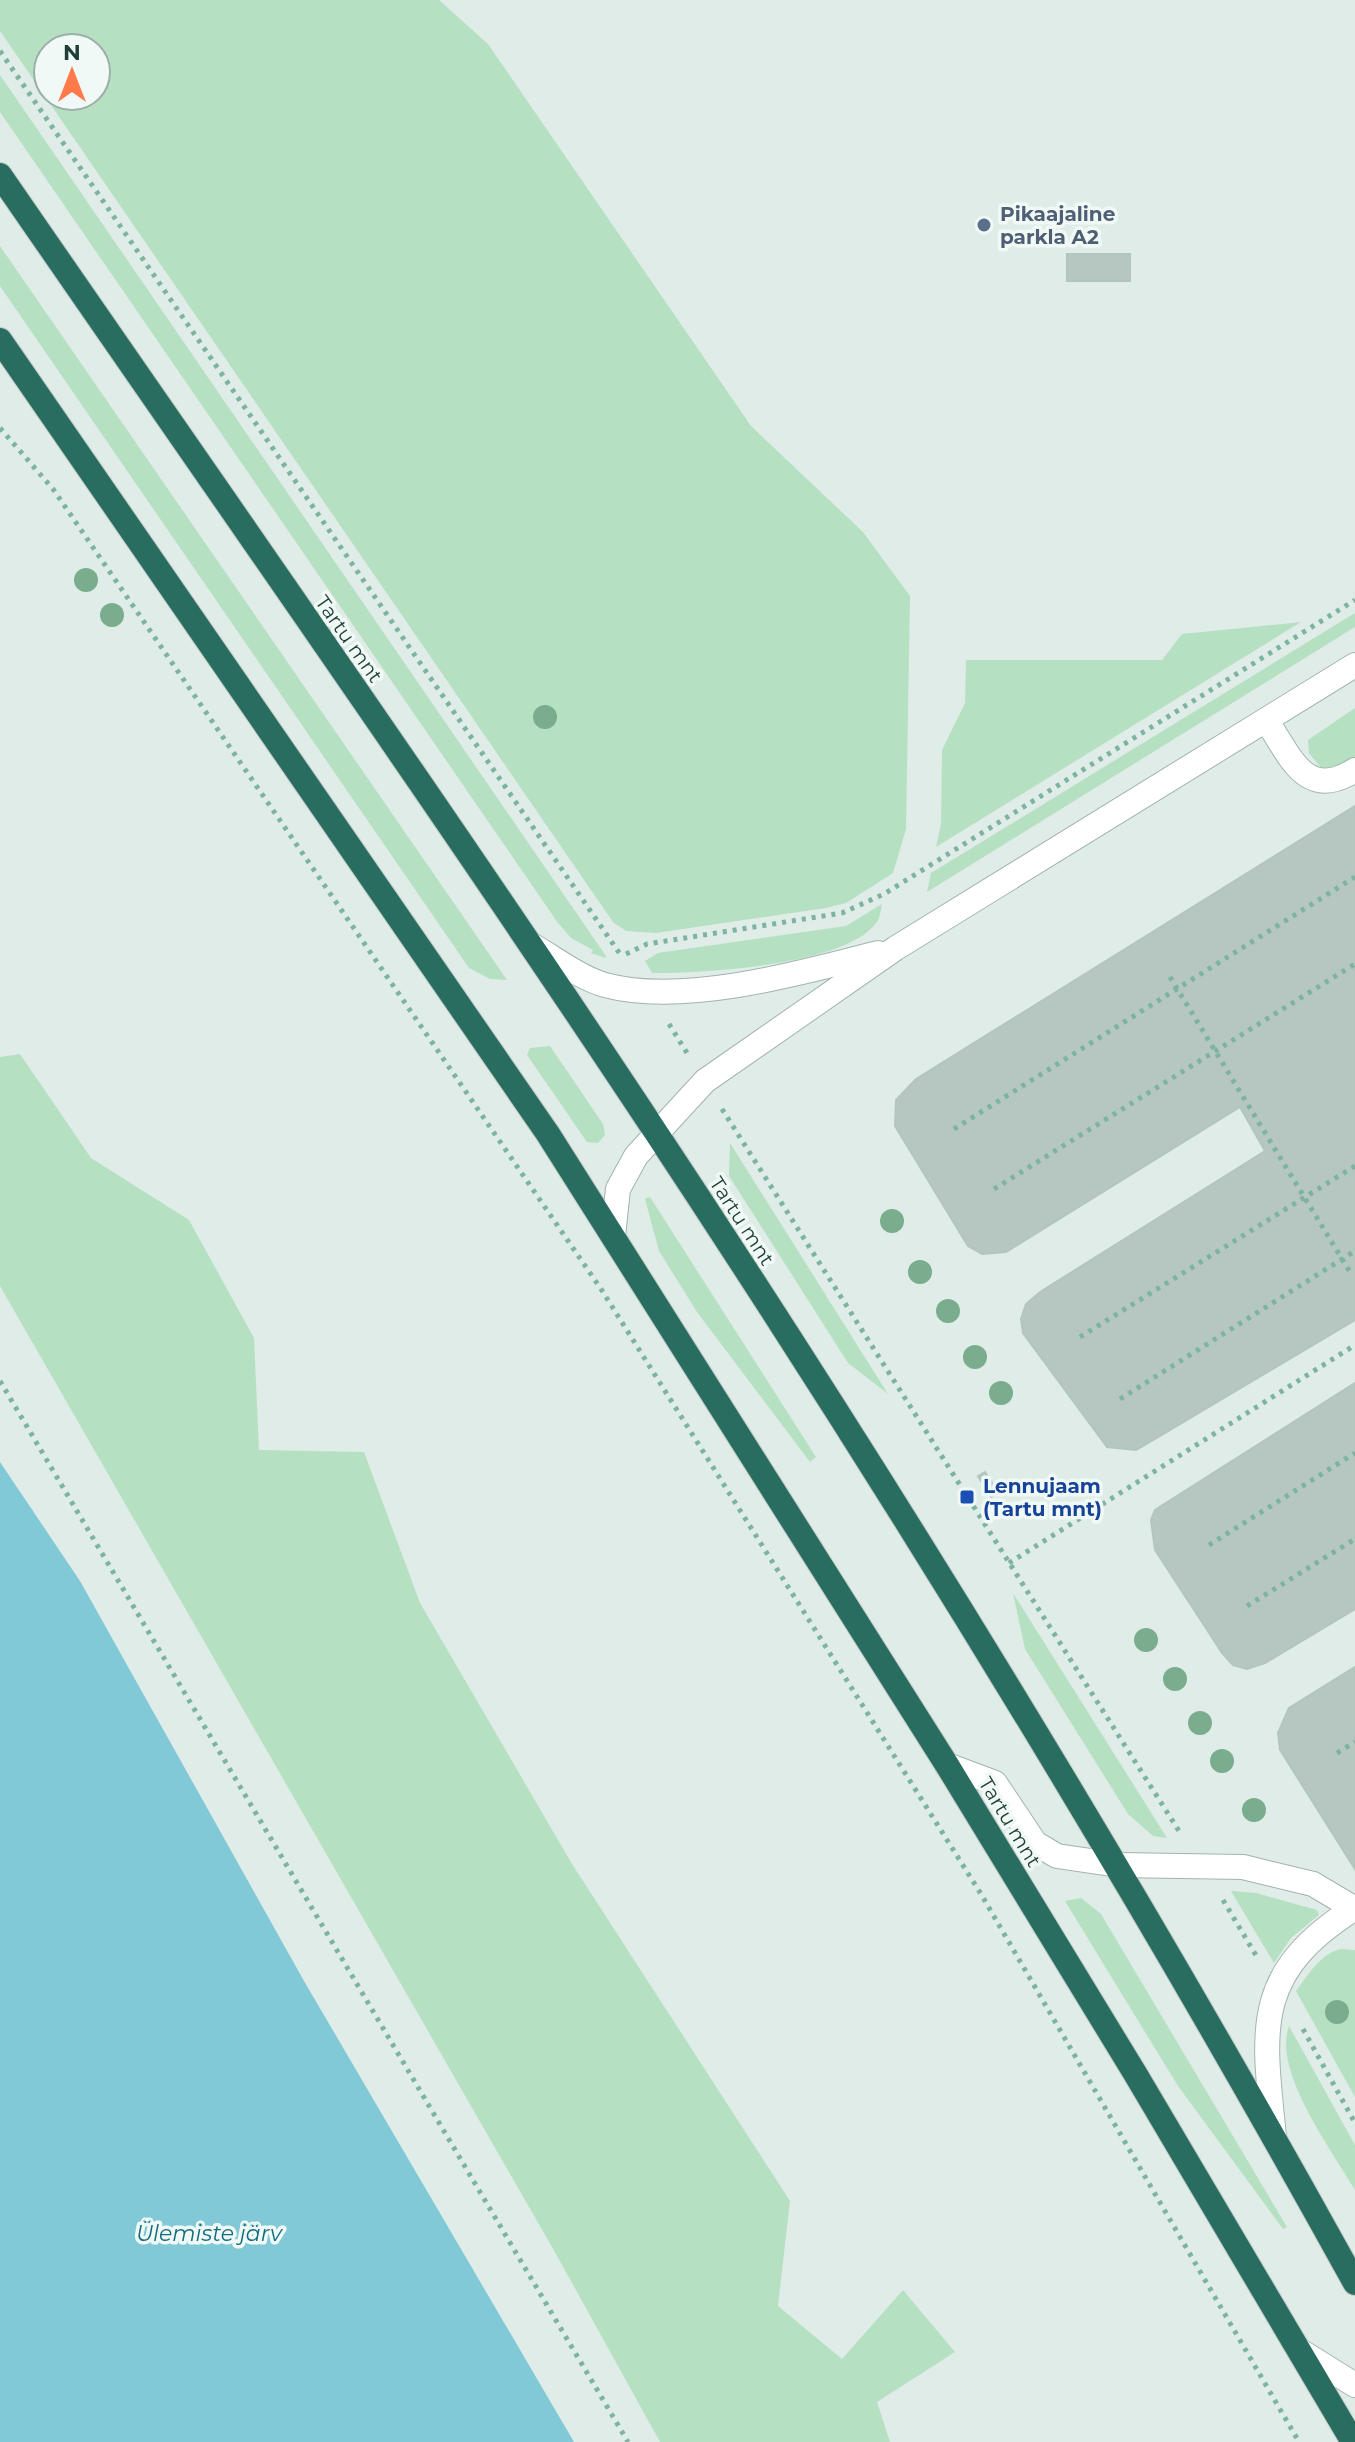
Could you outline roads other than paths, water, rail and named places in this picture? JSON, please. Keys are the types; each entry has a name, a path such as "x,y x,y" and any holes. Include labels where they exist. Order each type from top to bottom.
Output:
{"highway":[{"name":"Tartu mnt","path":"0,175 656,1132 1118,1865 1355,2283"},
{"name":"Tartu mnt","path":"0,340 548,1134 947,1765 1302,2352 1353,2442"}],"street":[{"path":"613,1236 618,1189 636,1156 705,1081 896,948 1355,665"},
{"path":"1266,720 1302,773 1315,781 1330,782 1355,770"},
{"path":"530,944 603,984 646,991 696,989 797,975 896,948"},
{"path":"947,1765 995,1783 1035,1843 1057,1856 1118,1865 1243,1867 1313,1884 1355,1908 1306,1944 1285,1971 1272,2002 1267,2017 1266,2056 1274,2136"},
{"path":"1302,2352 1355,2385"}],"water":[{"name":"Ülemiste järv","path":"0,1462 80,1581 304,1981 574,2442 0,2442"}],"place":[{"name":"Pikaajaline parkla A2","path":"984,225"},
{"name":"Lennujaam (Tartu mnt)","path":"967,1497"}]}
